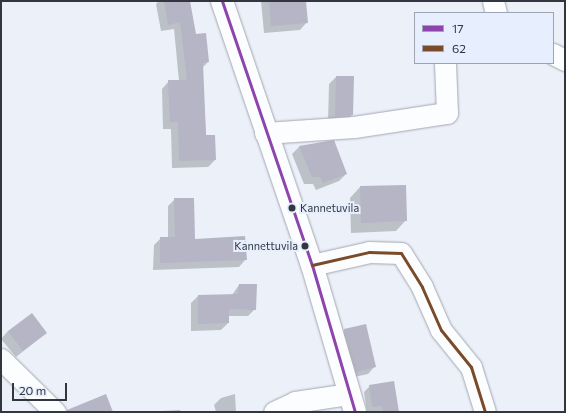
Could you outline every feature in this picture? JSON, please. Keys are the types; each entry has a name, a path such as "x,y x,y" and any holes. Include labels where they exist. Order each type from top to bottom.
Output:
{"main road":[{"path":"222,1 265,133 312,265 352,403"}],"street":[{"path":"493,1 496,12"},
{"path":"554,54 565,60"},
{"path":"265,133 354,127 447,113 444,64"},
{"path":"312,265 369,252 401,253 422,287 441,330 471,367 485,412"},
{"path":"1,359 54,412"},
{"path":"274,412 295,402 352,403"}],"building":[{"path":"164,1 190,1 196,34 206,33 209,62 203,63 206,135 215,135 216,160 179,161 178,122 170,122 168,80 187,80 180,22 168,25"},
{"path":"269,1 306,1 308,23 271,26"},
{"path":"336,76 354,76 353,115 335,116"},
{"path":"334,140 347,174 323,183 320,177 312,177 299,146"},
{"path":"406,185 407,221 361,223 360,186"},
{"path":"174,198 194,198 195,239 245,236 247,260 160,263 160,237 175,237"},
{"path":"239,284 257,284 256,310 229,309 229,323 198,324 198,295 238,294"},
{"path":"32,313 47,333 23,351 8,331"},
{"path":"366,324 376,367 356,372 344,329"},
{"path":"394,381 399,412 383,412 382,406 372,407 369,385"},
{"path":"106,394 113,412 67,412 67,410"}],"transit line":[{"name":"17","path":"222,1 312,265 355,412"},
{"name":"62","path":"312,265 369,252 401,253 422,287 441,330 471,367 485,412"}],"place":[{"name":"Kannetuvila","path":"292,208"},
{"name":"Kannettuvila","path":"305,246"}]}
